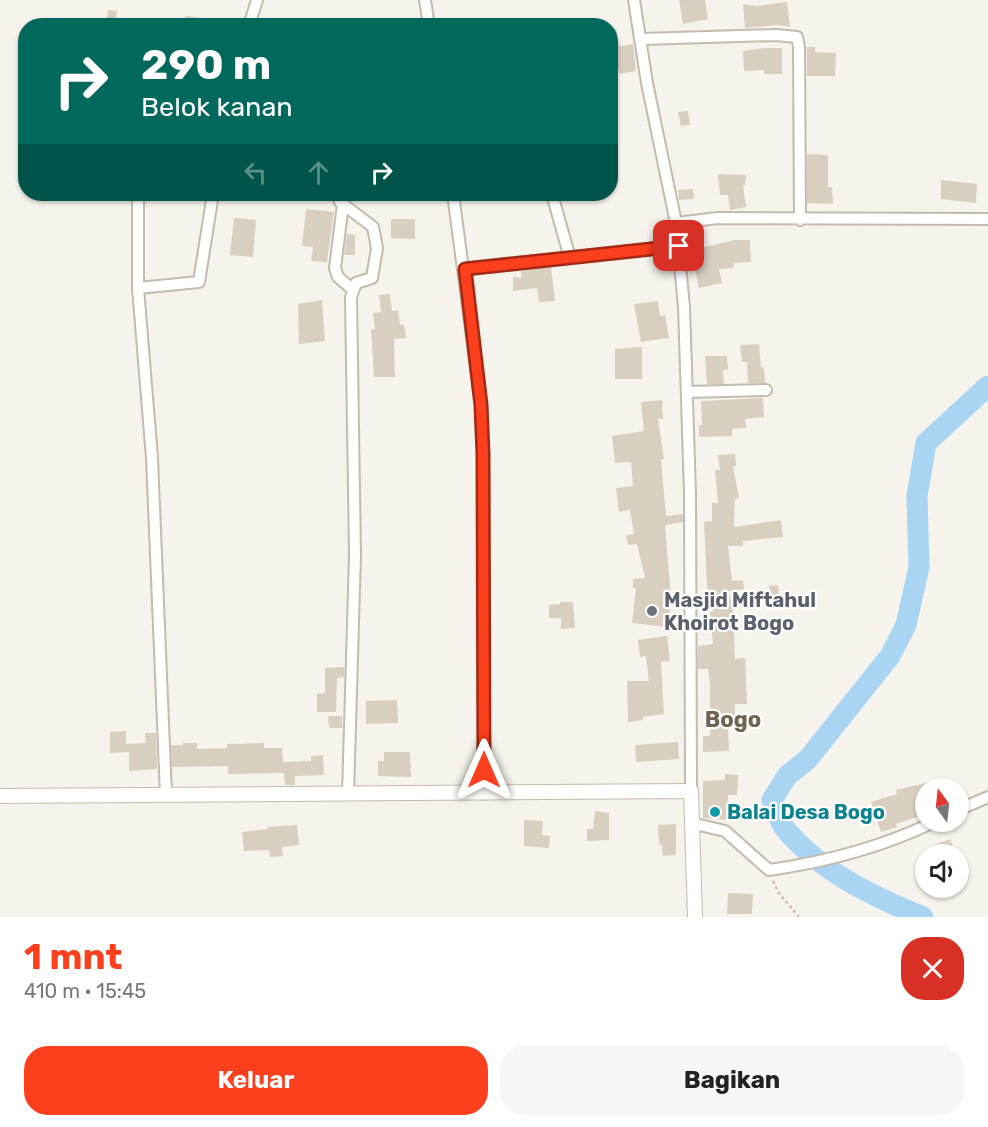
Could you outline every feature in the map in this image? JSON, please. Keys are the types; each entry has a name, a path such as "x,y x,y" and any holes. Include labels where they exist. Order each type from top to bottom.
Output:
{"street":[{"path":"251,18 257,0"},
{"path":"426,0 428,18"},
{"path":"634,0 642,39 647,83 679,246 688,392 693,704 691,823 695,917"},
{"path":"642,39 776,34 797,37 799,47 800,220"},
{"path":"138,201 138,288 152,458 166,795"},
{"path":"138,288 199,282 212,201"},
{"path":"342,201 373,227 377,248 372,278 356,283 352,289 355,555 348,794"},
{"path":"454,201 465,269 481,405 484,794"},
{"path":"554,201 570,258"},
{"path":"343,204 335,268 338,277 352,289"},
{"path":"676,223 718,218 988,219"},
{"path":"465,269 679,246"},
{"path":"688,392 766,390"},
{"path":"0,796 691,791"},
{"path":"969,805 988,796"},
{"path":"691,823 725,831 769,870 832,857 891,841 915,830"}],"path":[{"path":"769,870 778,892 799,917"}],"building":[{"path":"679,0 705,0 708,19 683,24"},
{"path":"787,2 790,27 777,25 745,28 743,4 757,6"},
{"path":"108,10 117,11 116,18 107,18"},
{"path":"618,40 619,46 633,44 636,71 619,74"},
{"path":"807,47 815,47 815,52 836,53 835,76 807,76"},
{"path":"782,48 782,74 764,74 764,70 744,71 743,51"},
{"path":"688,111 690,125 681,126 678,112"},
{"path":"807,154 828,155 828,187 832,187 833,204 807,203"},
{"path":"718,174 746,175 745,185 743,185 746,207 730,210 728,195 720,195"},
{"path":"941,180 977,184 976,203 941,199"},
{"path":"693,189 694,199 679,200 678,190"},
{"path":"306,209 334,212 327,262 311,261 313,247 302,246"},
{"path":"234,218 256,220 253,257 230,255"},
{"path":"391,219 415,219 415,239 391,238"},
{"path":"347,234 355,235 355,255 344,255"},
{"path":"735,240 750,240 751,262 734,263 734,268 719,269 722,283 699,288 695,269 700,268 696,249"},
{"path":"551,267 555,301 539,302 537,288 513,291 513,277 521,278 521,271"},
{"path":"390,294 392,311 398,310 400,325 404,325 406,338 394,339 395,377 374,377 371,329 375,329 373,313 381,312 379,295"},
{"path":"322,300 325,341 299,344 298,304"},
{"path":"658,301 660,316 665,315 669,338 641,342 634,304"},
{"path":"759,344 765,383 748,383 747,362 742,362 740,345"},
{"path":"642,347 642,379 615,379 615,349"},
{"path":"705,356 727,356 728,370 723,370 724,384 707,384"},
{"path":"763,398 764,417 745,419 746,428 732,429 732,436 699,437 699,425 702,425 701,401"},
{"path":"662,400 663,419 658,419 664,459 661,459 666,516 683,514 683,522 665,525 671,598 668,627 632,623 636,588 633,588 633,579 645,578 637,544 628,545 626,535 634,534 630,510 619,512 616,488 633,486 631,462 615,463 612,436 644,431 641,402"},
{"path":"735,454 736,466 733,466 739,498 735,499 734,527 781,520 783,537 743,541 743,546 728,546 732,581 743,580 744,589 729,591 733,610 735,659 745,658 747,704 735,704 735,723 728,723 729,751 703,752 703,736 710,736 710,683 708,669 698,669 698,646 713,644 710,612 713,612 707,585 704,522 712,521 712,503 718,503 715,470 720,470 718,455"},
{"path":"778,585 780,601 771,603 769,586"},
{"path":"560,602 573,602 575,628 561,629 561,618 549,618 549,605 560,604"},
{"path":"667,636 670,661 661,662 664,714 628,722 627,681 649,681 646,656 640,657 638,640"},
{"path":"344,667 344,677 337,678 336,712 317,712 317,694 325,693 325,668"},
{"path":"397,700 398,723 366,724 366,701"},
{"path":"328,716 342,716 342,728 329,728"},
{"path":"126,731 126,744 146,743 145,733 156,733 157,769 129,771 129,752 110,753 110,732"},
{"path":"678,742 679,759 636,762 635,745"},
{"path":"183,743 197,743 197,749 227,748 227,744 264,743 264,748 282,748 283,762 311,761 311,756 323,755 324,775 295,776 295,785 285,785 284,773 228,774 228,766 172,767 171,745 183,745"},
{"path":"384,752 410,752 411,777 378,776 378,761 384,761"},
{"path":"725,774 738,775 737,795 728,795 728,820 703,818 703,781 725,780"},
{"path":"915,786 915,818 881,832 871,802 897,794 896,790"},
{"path":"595,811 609,813 609,840 587,841 587,829 593,829"},
{"path":"524,820 543,821 542,835 550,836 549,848 524,846"},
{"path":"676,824 676,855 663,856 662,845 659,845 658,825"},
{"path":"297,825 299,845 282,847 283,856 270,857 269,850 244,851 242,832 267,829 267,827"},
{"path":"950,839 952,844 936,844"},
{"path":"728,893 753,894 752,914 727,914"}],"waterway":[{"path":"923,917 867,892 816,859 784,827 772,800 787,776 808,759 890,656 906,625 919,567 917,496 926,443 988,386"}],"place":[{"name":"Masjid Miftahul Khoirot Bogo","path":"652,611"},
{"name":"Balai Desa Bogo","path":"715,812"}],"district":[{"name":"Bogo","path":"733,719"}],"route":[{"path":"484,770 483,454 481,405 465,269 679,246"}]}
